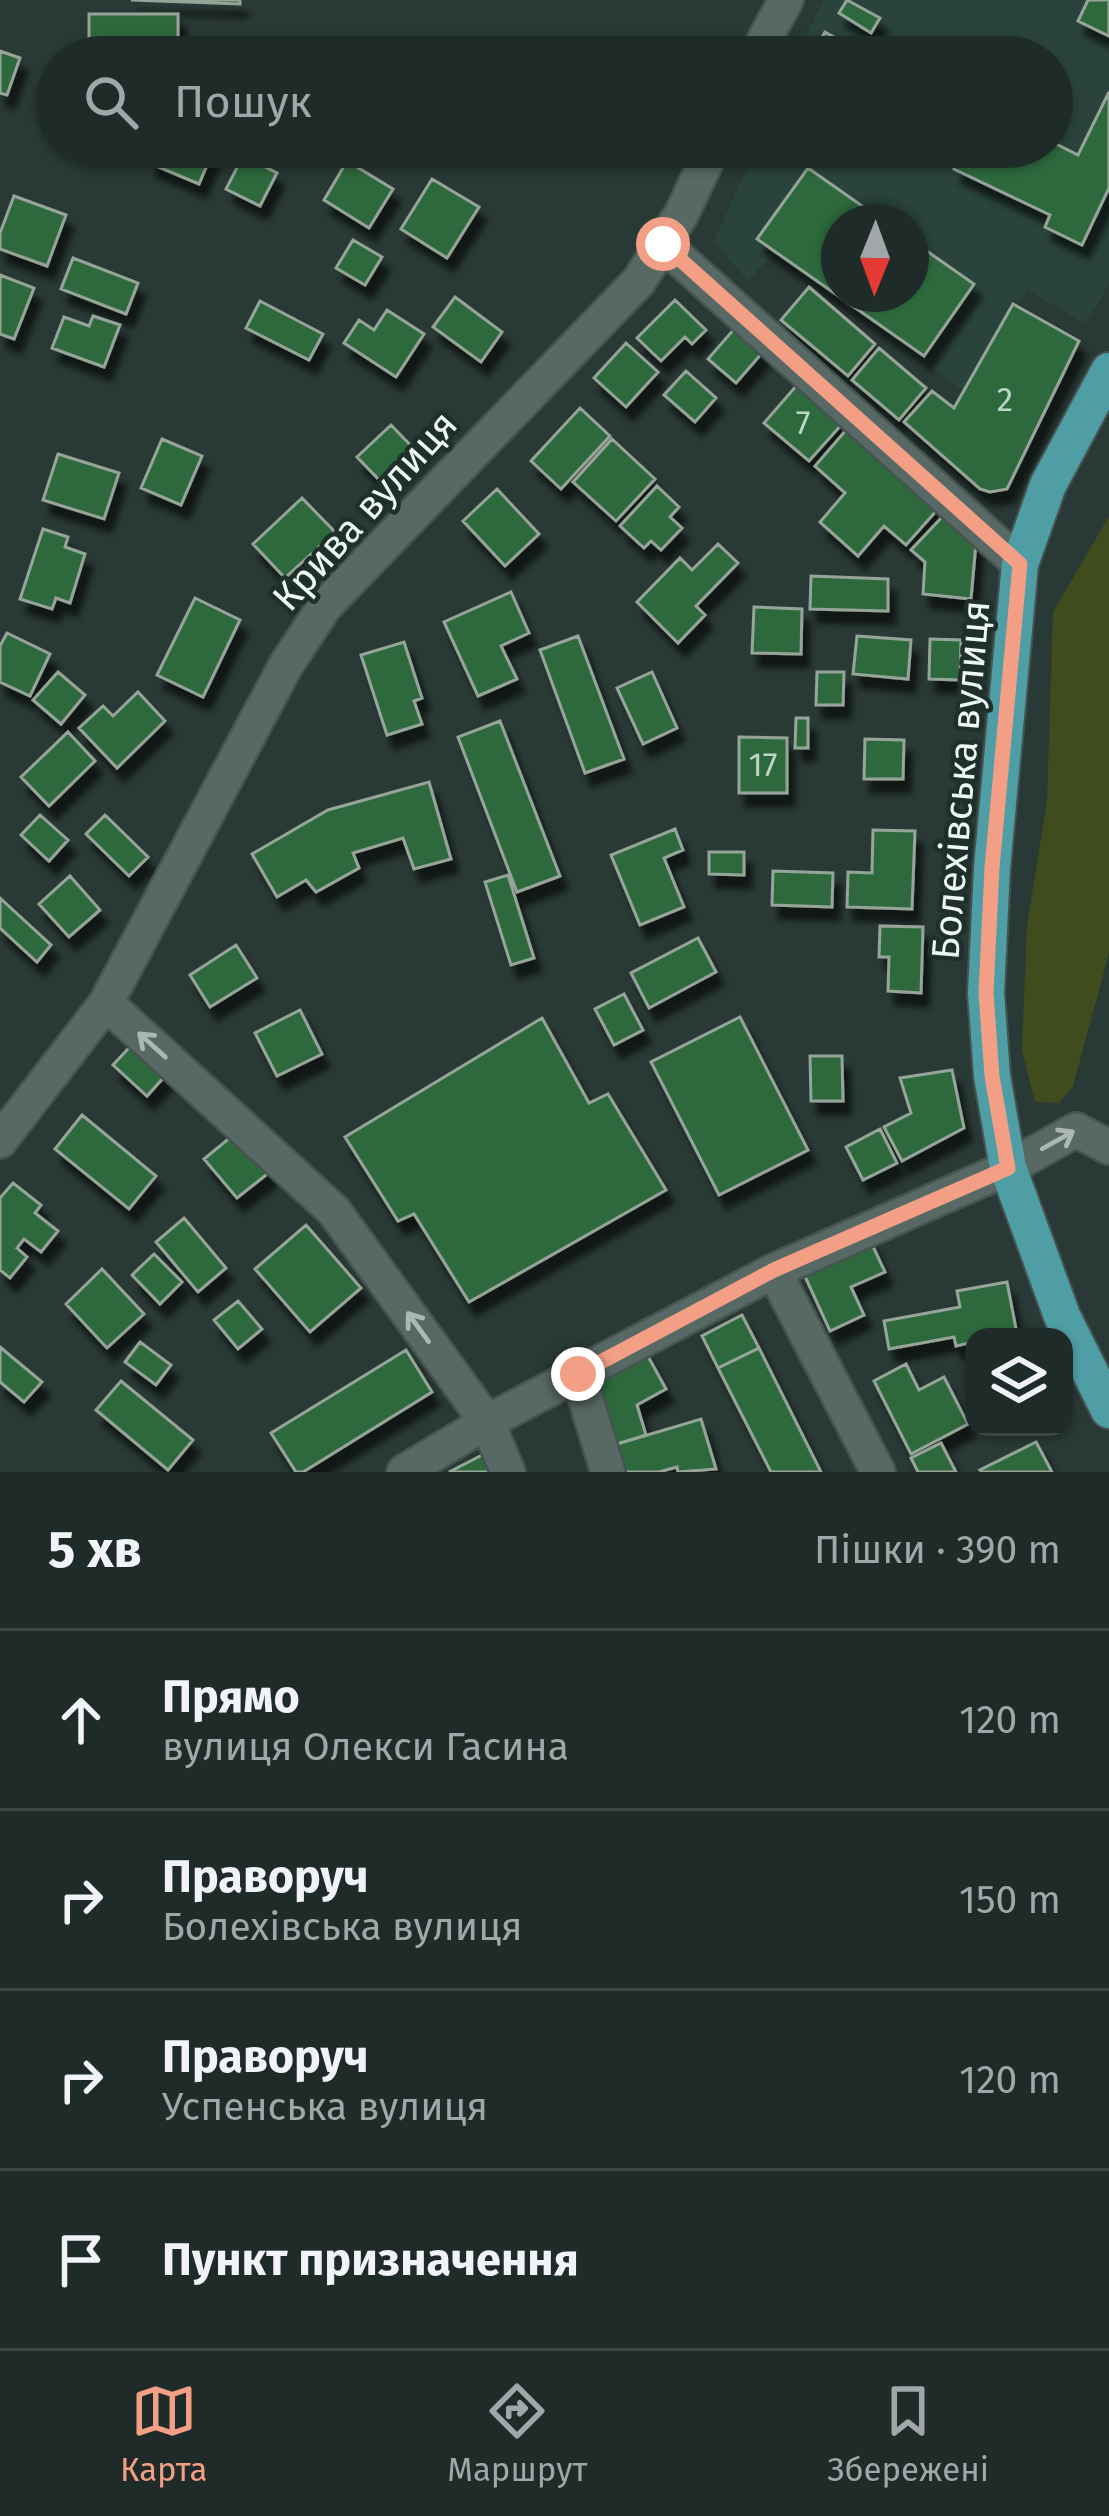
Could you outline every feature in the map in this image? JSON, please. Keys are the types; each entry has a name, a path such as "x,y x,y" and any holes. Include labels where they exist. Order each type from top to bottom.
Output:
{"main road":[{"name":"Болехівська вулиця","path":"1109,371 1048,485 1020,564 992,868 986,993 992,1076 1008,1168 1062,1316 1109,1410"}],"street":[{"path":"766,36 786,0"},
{"name":"Крива вулиця","path":"0,1141 106,1003 286,665 325,606 639,281 682,213 703,168"},
{"path":"663,244 1020,564"},
{"path":"106,1003 334,1211 487,1422 508,1472"},
{"path":"404,1472 487,1422 774,1270 1008,1168 1076,1130 1109,1147"},
{"path":"774,1270 878,1472"},
{"path":"578,1374 608,1472"}],"shaded area":[{"path":"823,0 1109,0 1109,284 1086,324 1027,290 966,392 854,312 929,312 929,204 821,204 821,288 773,254 748,281 714,241 747,168 1073,168 1073,36 806,36"}],"green space":[{"path":"1109,516 1109,953 1073,1086 1059,1103 1035,1102 1022,1050 1027,925 1047,802 1053,612"}],"building":[{"path":"131,0 240,0 240,4"},
{"path":"847,0 880,18 871,33 839,13"},
{"path":"1088,0 1109,0 1109,36 1078,21"},
{"path":"89,14 178,14 178,36 89,36"},
{"path":"0,51 20,58 7,95 0,93"},
{"path":"1109,92 1109,188 1082,245 1045,227 1050,215 954,169 1073,168 1073,152 1078,155"},
{"path":"161,168 206,168 199,184"},
{"path":"237,168 267,168 277,173 260,206 226,189"},
{"path":"343,168 358,168 393,189 369,228 324,200"},
{"path":"808,168 859,204 821,204 821,284 757,239"},
{"path":"432,179 479,207 447,258 401,229"},
{"path":"14,196 66,215 47,266 0,249 0,233"},
{"path":"353,240 382,257 365,285 336,268"},
{"path":"929,253 974,284 924,356 861,312 929,312"},
{"path":"73,258 138,283 126,314 61,289"},
{"path":"0,275 34,288 14,339 0,334"},
{"path":"809,287 821,297 821,312 838,312 875,344 848,376 781,320"},
{"path":"455,297 502,332 481,362 433,327"},
{"path":"675,300 706,330 692,344 685,337 661,361 637,338"},
{"path":"260,301 323,334 309,360 246,328"},
{"path":"1013,304 1079,341 1007,489 990,492 980,489 904,422 932,391 954,408"},
{"path":"387,310 424,334 396,377 344,343 359,320 374,330"},
{"path":"93,316 120,325 104,367 52,348 64,317 89,326"},
{"path":"735,328 763,352 736,383 708,359"},
{"path":"626,343 658,372 626,407 594,378"},
{"path":"879,348 926,388 899,420 852,380"},
{"path":"686,371 716,398 695,422 664,395"},
{"path":"797,385 843,423 809,461 764,423"},
{"path":"580,408 610,436 561,489 531,461"},
{"path":"391,425 417,452 383,484 357,457"},
{"path":"847,429 938,509 906,545 884,526 858,556 820,522 845,493 815,466"},
{"path":"162,439 202,456 181,505 141,488"},
{"path":"612,439 655,479 616,521 573,482"},
{"path":"58,454 119,473 104,519 43,500"},
{"path":"657,486 679,507 670,517 682,528 661,550 651,541 644,548 620,526"},
{"path":"497,489 539,534 505,566 463,521"},
{"path":"302,498 335,532 285,578 253,544"},
{"path":"944,515 976,543 971,599 923,594 925,562 911,550"},
{"path":"43,529 68,537 65,547 85,554 70,603 56,598 52,609 20,599"},
{"path":"718,544 738,563 696,606 705,615 678,643 637,602 680,558 692,570"},
{"path":"811,576 888,579 888,611 810,609"},
{"path":"511,592 529,633 501,646 517,679 478,696 444,622"},
{"path":"195,598 240,620 203,697 157,675"},
{"path":"754,607 802,609 801,654 752,653"},
{"path":"7,633 50,654 30,696 0,682 0,646"},
{"path":"578,636 624,759 585,773 540,650"},
{"path":"857,636 911,640 908,679 853,674"},
{"path":"930,639 961,640 960,680 929,679"},
{"path":"404,642 422,698 414,701 422,724 387,735 361,655"},
{"path":"58,672 85,695 61,724 33,700"},
{"path":"652,672 677,728 643,744 617,688"},
{"path":"817,672 844,672 843,705 816,705"},
{"path":"138,692 165,721 117,768 79,728 103,706 113,716"},
{"path":"796,718 808,718 808,748 795,748"},
{"path":"500,721 560,876 517,892 458,737"},
{"path":"68,732 95,761 49,806 21,777"},
{"path":"739,737 787,738 787,793 739,793"},
{"path":"865,739 904,740 903,779 864,779"},
{"path":"429,782 451,859 414,869 403,838 353,853 359,868 316,892 306,880 277,897 252,854 328,810"},
{"path":"40,815 68,840 49,861 21,835"},
{"path":"105,815 148,857 129,876 86,834"},
{"path":"675,829 683,850 664,858 684,907 640,925 611,855"},
{"path":"873,830 915,831 912,909 847,907 848,872 872,873"},
{"path":"709,852 744,852 744,875 709,874"},
{"path":"773,871 833,873 832,907 772,905"},
{"path":"508,875 534,958 511,965 485,882"},
{"path":"70,876 100,910 69,937 39,904"},
{"path":"0,898 51,945 37,962 0,928"},
{"path":"880,926 923,927 921,993 888,991 889,957 879,957"},
{"path":"698,938 716,972 649,1008 631,973"},
{"path":"236,945 257,978 210,1007 190,975"},
{"path":"624,994 643,1030 614,1045 595,1009"},
{"path":"300,1010 322,1054 277,1076 255,1033"},
{"path":"740,1017 808,1150 719,1195 651,1062"},
{"path":"542,1018 589,1103 608,1094 666,1190 469,1302 414,1214 398,1221 345,1137"},
{"path":"139,1037 173,1067 147,1096 113,1065"},
{"path":"810,1056 842,1056 843,1101 811,1101"},
{"path":"952,1070 964,1128 902,1161 884,1127 911,1113 900,1078"},
{"path":"82,1115 156,1176 129,1209 55,1149"},
{"path":"880,1129 897,1163 863,1180 846,1147"},
{"path":"238,1131 271,1171 237,1198 204,1159"},
{"path":"13,1183 41,1205 35,1213 58,1231 41,1252 24,1239 17,1248 27,1257 10,1278 0,1270 0,1198"},
{"path":"184,1218 226,1268 198,1292 156,1242"},
{"path":"306,1225 361,1288 310,1332 255,1269"},
{"path":"869,1238 885,1272 851,1287 864,1315 830,1331 802,1270"},
{"path":"154,1254 182,1282 160,1304 132,1275"},
{"path":"102,1269 144,1314 107,1348 66,1304"},
{"path":"1007,1282 1016,1328 965,1328 965,1344 956,1346 954,1337 889,1349 884,1321 960,1307 957,1291"},
{"path":"238,1301 262,1329 238,1349 214,1320"},
{"path":"742,1315 759,1348 718,1368 702,1336"},
{"path":"140,1342 171,1365 156,1385 125,1362"},
{"path":"0,1347 42,1382 24,1402 0,1382"},
{"path":"759,1348 821,1472 771,1472 718,1368"},
{"path":"644,1349 666,1389 637,1405 646,1435 617,1444 596,1375"},
{"path":"406,1350 432,1392 296,1472 271,1433"},
{"path":"906,1364 919,1390 944,1377 965,1426 911,1454 874,1381"},
{"path":"121,1381 193,1440 168,1470 96,1410"},
{"path":"701,1419 716,1469 625,1472 617,1444"},
{"path":"1036,1442 1052,1472 980,1470"},
{"path":"941,1443 956,1472 918,1472 911,1458"},
{"path":"486,1453 493,1472 449,1472"}],"route":[{"path":"578,1374 774,1270 1008,1168 992,1076 986,993 992,868 1020,564 663,244"}]}
